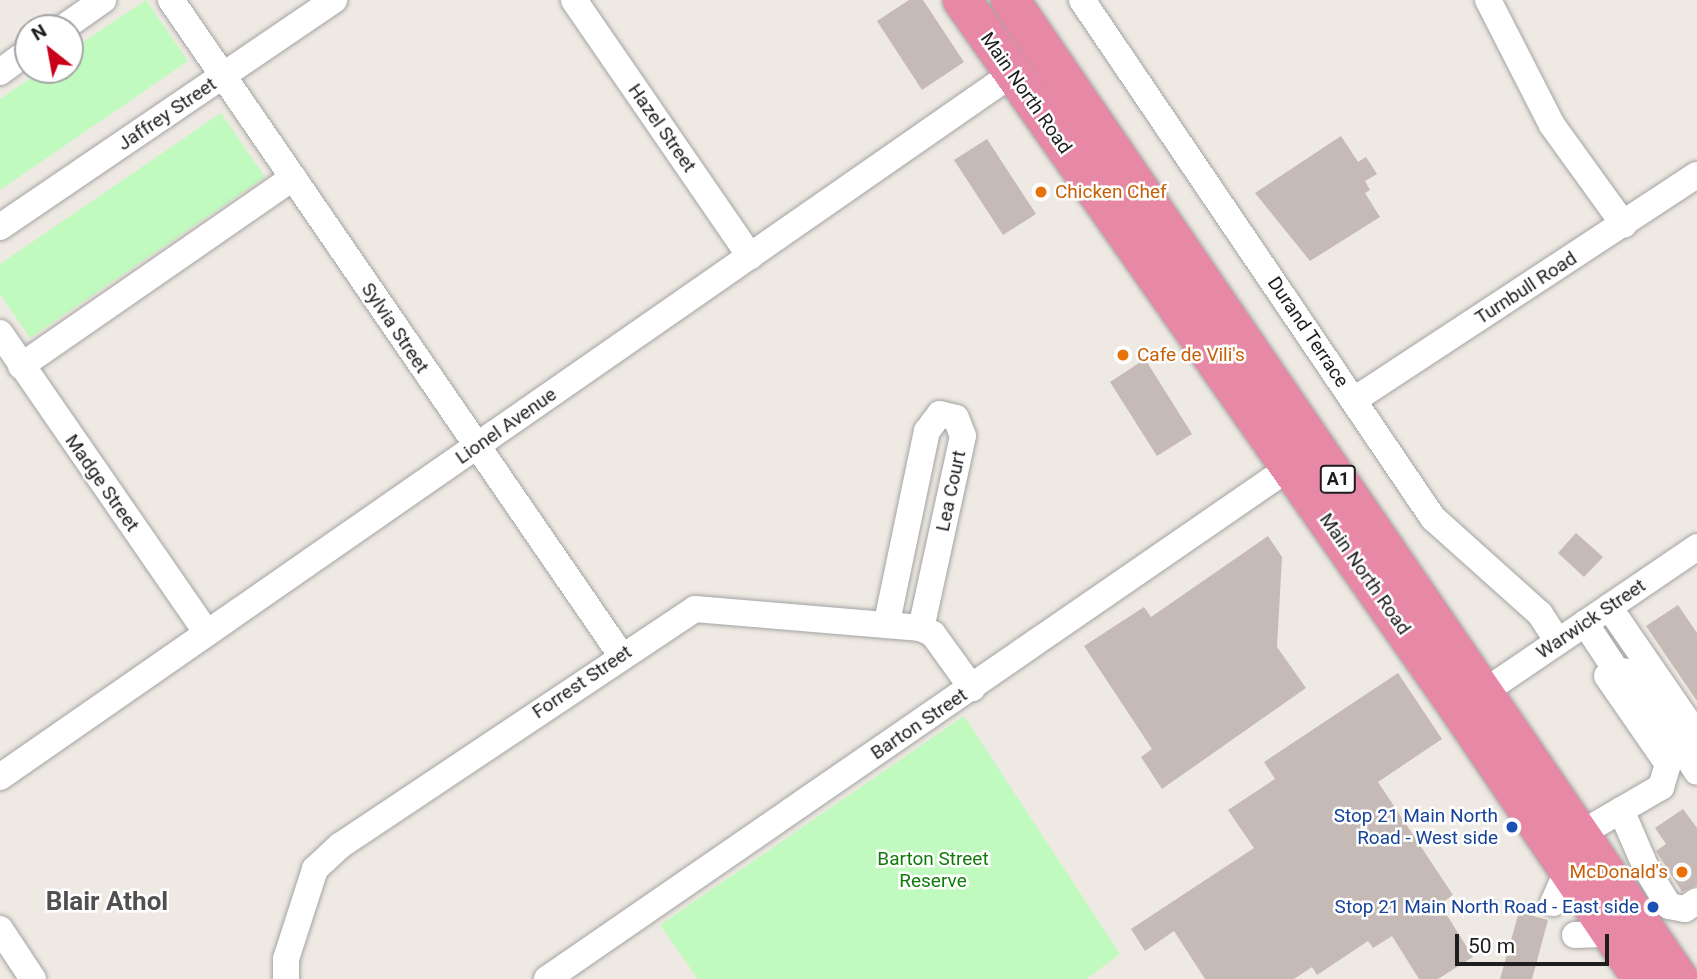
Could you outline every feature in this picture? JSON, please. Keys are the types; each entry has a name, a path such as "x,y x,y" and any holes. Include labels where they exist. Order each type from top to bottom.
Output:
{"highway":[{"name":"Main North Road","path":"962,0 1290,467 1472,701 1580,834 1653,974"},
{"name":"Main North Road","path":"1010,0 1472,701 1560,886 1593,934 1653,974"}],"street":[{"path":"83,14 103,0"},
{"name":"Sylvia Street","path":"171,0 621,655"},
{"name":"Jaffrey Street","path":"0,227 334,0"},
{"name":"Hazel Street","path":"574,0 750,256"},
{"name":"Durand Terrace","path":"1082,0 1433,518 1540,614 1558,642"},
{"path":"1488,0 1552,125 1624,225"},
{"name":"Lionel Avenue","path":"0,777 1012,74"},
{"name":"Turnbull Road","path":"1354,400 1697,175"},
{"path":"21,366 293,178"},
{"name":"Madge Street","path":"0,333 206,632"},
{"name":"Lea Court","path":"887,622 927,431 940,414 956,418 962,436 921,628"},
{"name":"Barton Street","path":"547,979 1290,467"},
{"name":"Warwick Street","path":"1472,701 1697,547"},
{"path":"1609,607 1697,735"},
{"name":"Forrest Street","path":"286,979 286,959 315,869 341,845 621,655 695,608 887,622 921,628"},
{"path":"1580,834 1661,787 1668,764 1585,623"},
{"path":"921,628 933,634 972,688"},
{"path":"1612,673 1634,673 1697,772"},
{"path":"1621,810 1647,870 1669,906 1685,909 1697,901"},
{"path":"0,929 33,979"}],"green space":[{"path":"146,0 188,61 0,190 0,99 22,84 84,84 84,42"},
{"path":"221,113 265,177 30,338 0,294 0,264"},
{"name":"Barton Street Reserve","path":"964,716 1120,954 1086,979 698,979 660,925"}],"building":[{"path":"909,0 923,0 964,62 922,90 877,21"},
{"path":"1341,136 1358,162 1366,157 1377,174 1365,181 1370,190 1365,193 1380,217 1310,261 1255,193"},
{"path":"987,139 1036,214 1003,235 954,160"},
{"path":"1145,359 1192,434 1157,456 1110,382"},
{"path":"1576,533 1603,557 1584,577 1558,553"},
{"path":"1268,536 1282,557 1277,647 1306,688 1162,789 1141,757 1152,749 1084,646 1144,607 1151,617"},
{"path":"1678,605 1697,633 1697,701 1646,626"},
{"path":"1398,673 1442,739 1378,782 1453,895 1440,904 1473,957 1438,979 1419,979 1392,936 1373,948 1368,941 1317,975 1312,967 1294,979 1205,979 1174,931 1145,951 1131,929 1254,848 1228,810 1275,779 1264,762"},
{"name":"McDonald's","path":"1683,809 1697,828 1697,885 1682,892 1656,851 1666,844 1655,828"},
{"path":"1519,912 1548,920 1532,979 1500,979"}],"place":[{"name":"Chicken Chef","path":"1041,192"},
{"name":"Cafe de Vili's","path":"1123,355"},
{"name":"Stop 21 Main North Road - West side","path":"1512,827"},
{"name":"McDonald's","path":"1682,872"},
{"name":"Stop 21 Main North Road - East side","path":"1653,907"}],"district":[{"name":"Blair Athol","path":"107,902"}]}
